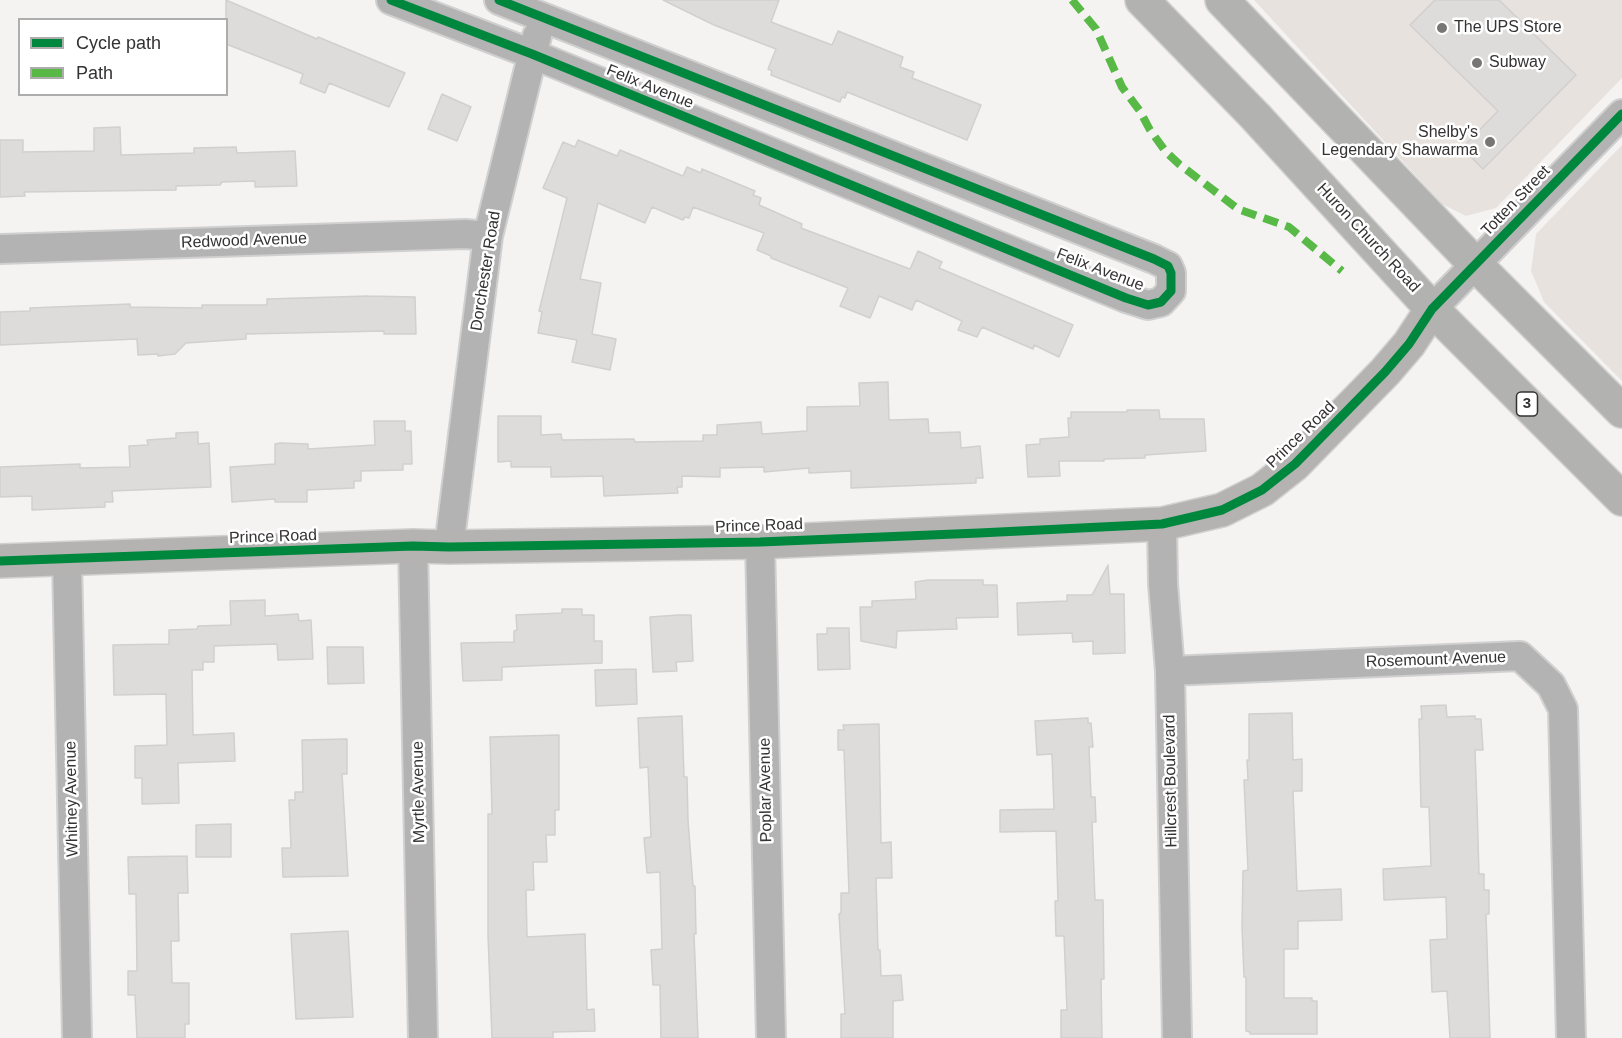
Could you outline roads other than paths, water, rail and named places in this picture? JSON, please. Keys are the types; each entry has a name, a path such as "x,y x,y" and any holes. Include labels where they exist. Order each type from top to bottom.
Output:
{"highway":[{"name":"Huron Church Road","path":"1142,0 1255,116 1432,309 1622,499"},
{"path":"1222,0 1475,264 1622,411"}],"street":[{"name":"Felix Avenue","path":"391,0 532,54 1126,298 1148,305 1161,302 1171,291 1171,273 1168,266 1154,259 547,9 499,0"},
{"name":"Dorchester Road","path":"449,547 488,236 532,54 547,9"},
{"name":"Totten Street","path":"1432,309 1622,114"},
{"name":"Redwood Avenue","path":"0,249 465,234 488,236"},
{"name":"Prince Road","path":"0,561 413,546 760,542 1162,524 1222,510 1262,490 1295,465 1385,372 1409,344 1432,309"},
{"name":"Hillcrest Boulevard","path":"1162,524 1162,584 1170,671 1177,1038"},
{"name":"Poplar Avenue","path":"760,542 771,1038"},
{"name":"Myrtle Avenue","path":"413,546 423,1038"},
{"name":"Whitney Avenue","path":"67,560 77,1038"},
{"name":"Rosemount Avenue","path":"1170,671 1520,656 1551,685 1563,709 1570,1038"}],"place":[{"name":"The UPS Store","path":"1442,28"},
{"name":"Subway","path":"1477,63"},
{"name":"Shelby's Legendary Shawarma","path":"1490,142"}]}
